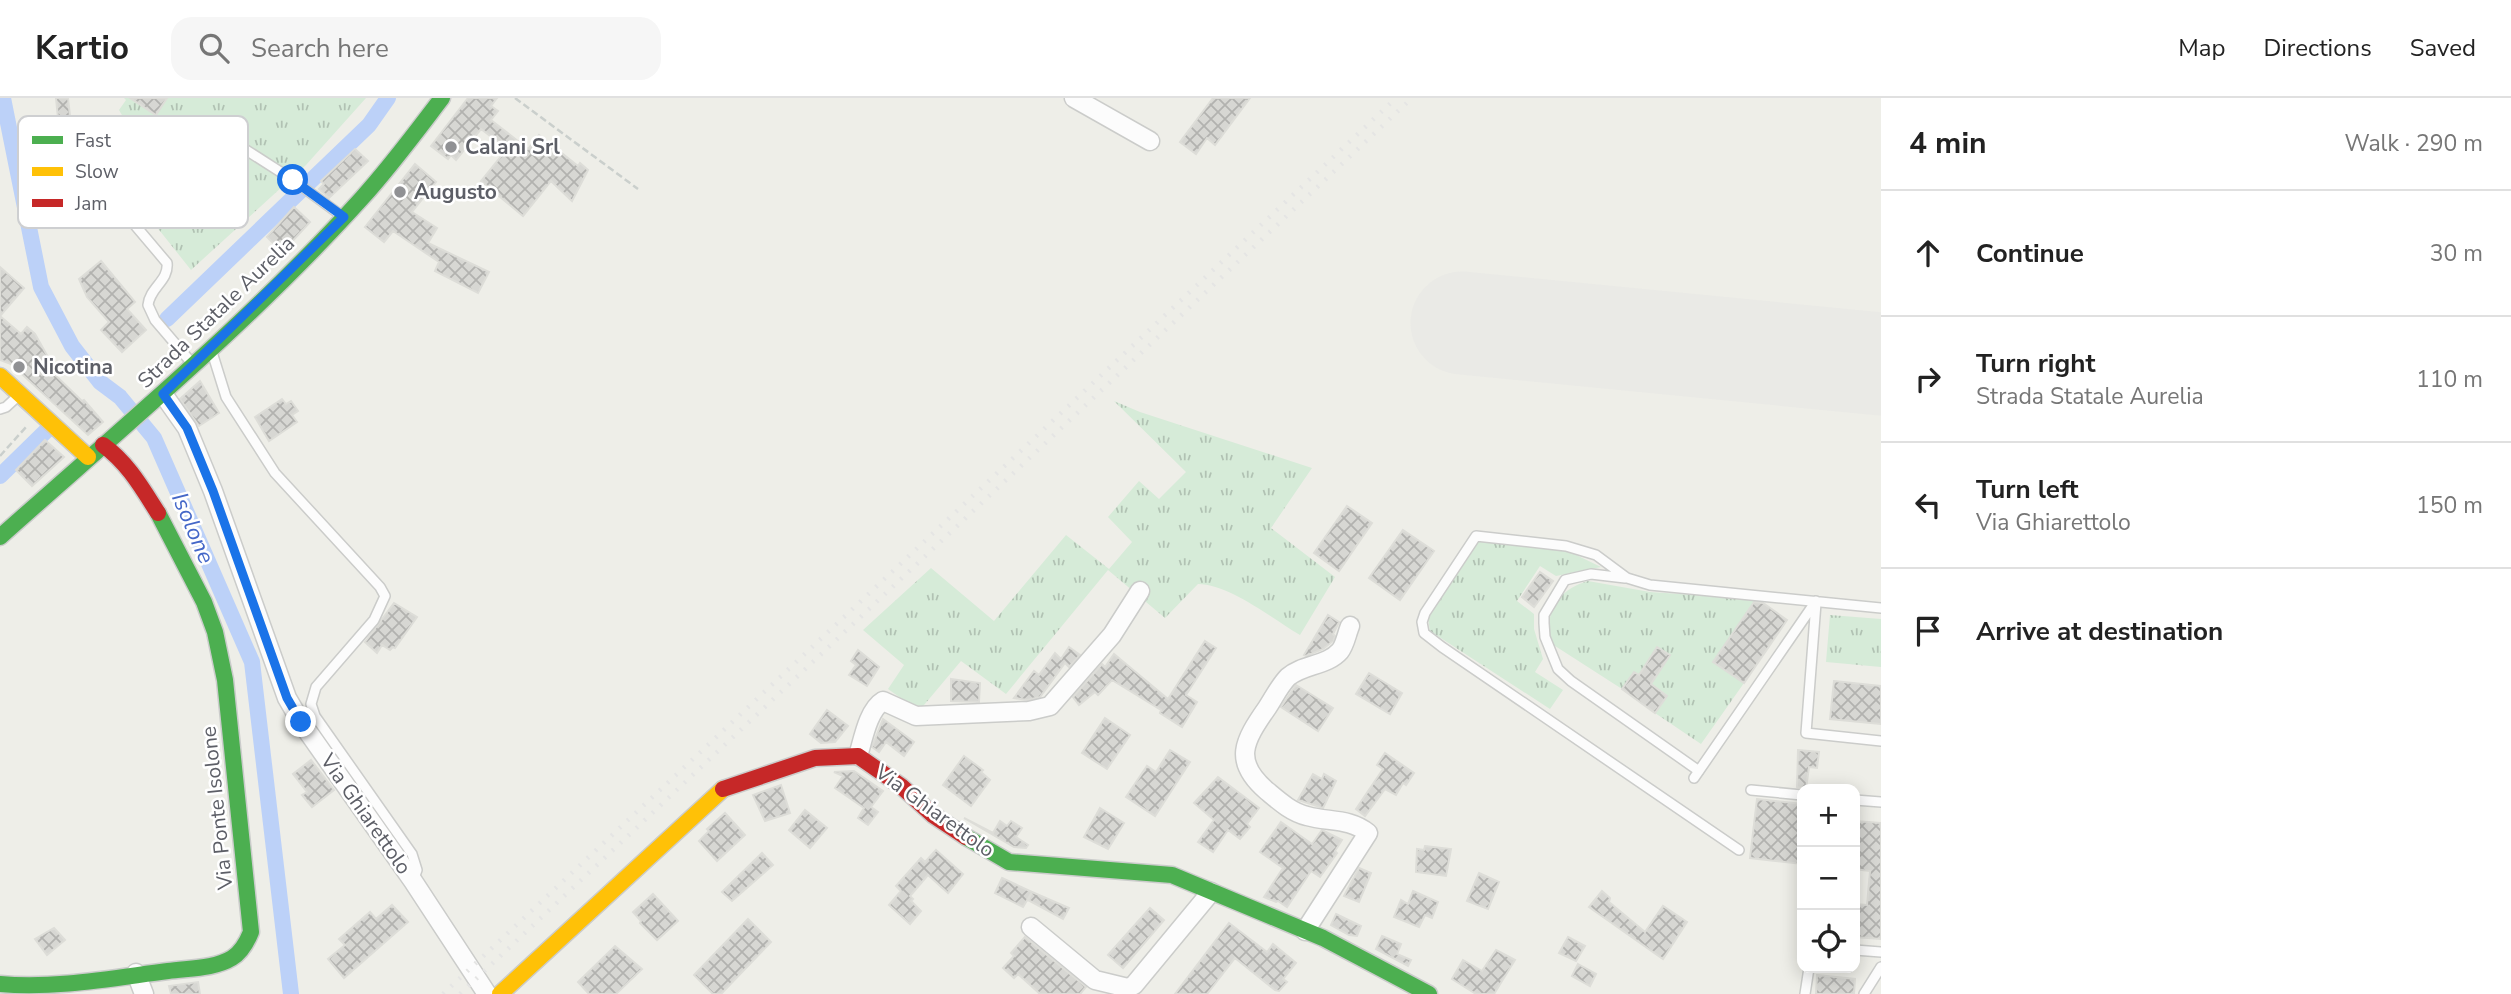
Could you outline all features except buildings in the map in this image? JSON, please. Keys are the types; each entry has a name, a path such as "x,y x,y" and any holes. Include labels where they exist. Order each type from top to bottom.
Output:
{"street":[{"path":"1073,98 1150,141"},
{"name":"Strada Statale Aurelia","path":"0,537 159,397 344,217 364,196 432,102"},
{"path":"0,376 62,430 88,457"},
{"name":"Via Ghiarettolo","path":"159,397 187,428 208,478 287,698 487,994"},
{"name":"Via Ponte Isolone","path":"0,984 21,986 99,980 229,961 238,956 246,946 251,932 225,680 215,632 204,602 158,514 134,475 105,442"},
{"path":"858,757 866,730 878,704 883,701 916,716 1029,711 1050,706 1112,635 1140,591"},
{"path":"1305,931 1368,833 1361,827 1333,818 1305,816 1290,810 1250,775 1243,754 1250,732 1288,677 1326,660 1341,650 1350,626"},
{"name":"Via Ghiarettolo","path":"500,994 721,790 815,758 858,757 901,786 952,828 1009,862 1172,875 1305,931 1429,994"},
{"path":"1031,927 1095,980 1128,988 1134,985 1211,892"},
{"path":"136,974 144,994"}],"lane":[{"path":"248,151 344,217"},
{"path":"137,228 167,263 168,270 149,296 148,305 155,320 193,365"},
{"path":"211,348 226,397 275,473 380,587 384,596 374,620 316,687 312,704 315,716 412,854 418,870 413,881"},
{"path":"0,409 6,407 20,393"},
{"path":"1627,578 1596,555 1566,546 1476,536 1424,613 1424,633 1739,850"},
{"path":"1816,601 1697,775 1571,681 1558,669 1545,637 1544,615 1565,580 1591,574 1627,578 1650,585 1816,601 1881,608"},
{"path":"1816,601 1806,733 1881,741"},
{"path":"1751,790 1797,795"},
{"path":"1860,800 1881,802"},
{"path":"1860,950 1881,952"},
{"path":"1864,994 1881,967"},
{"path":"1805,994 1808,973"}],"path":[{"path":"514,98 638,190"},
{"path":"0,456 42,413"}],"green space":[{"path":"124,98 366,98 306,165 248,218 248,116 122,116 119,110 126,100"},
{"path":"158,228 237,228 191,270"},
{"path":"1114,401 1312,468 1271,528 1335,577 1300,635 1237,596 1198,584 1165,618 1108,570 1006,694 961,661 919,711 888,689 904,665 863,630 931,568 994,621 1066,535 1109,569 1132,542 1108,517 1139,481 1159,499 1186,472"},
{"path":"1478,541 1568,551 1601,567 1556,576 1540,566 1517,601 1534,614 1534,629 1543,659 1535,672 1563,690 1550,709 1430,631 1428,618"},
{"path":"1588,581 1650,592 1756,599 1714,661 1744,683 1701,744 1655,713 1667,695 1635,672 1622,689 1552,644 1549,622 1555,604 1568,590"},
{"path":"1830,615 1881,619 1881,667 1826,662"}],"waterway":[{"name":"Isolone","path":"3,98 18,173"},
{"path":"167,319 369,125 388,98"},
{"name":"Isolone","path":"29,228 41,287 72,346 100,382 120,397 154,438 252,662 291,994"},
{"path":"0,476 47,430"}],"runway":[{"path":"1462,323 1881,364"}],"railway":[{"path":"443,994 1396,98"},
{"path":"460,994 1412,98"}],"traffic: fast":[{"path":"0,537 186,372 276,287 373,186 442,98"},
{"path":"0,984 63,984 209,966 236,956 251,932 225,680 215,632 204,602 158,513"},
{"path":"966,837 1009,862 1172,875 1323,938 1429,994"}],"traffic: slow":[{"path":"0,376 88,457"},
{"path":"500,994 723,789"}],"traffic: jam":[{"path":"103,445 127,468 158,513"},
{"path":"723,789 815,758 858,756 901,786 933,815 966,837"}],"place":[{"name":"Calani Srl","path":"451,147"},
{"name":"Augusto","path":"400,192"},
{"name":"Nicotina","path":"19,367"}],"route":[{"path":"293,180 344,217 163,394 187,428 213,491 287,698 301,722"}]}
